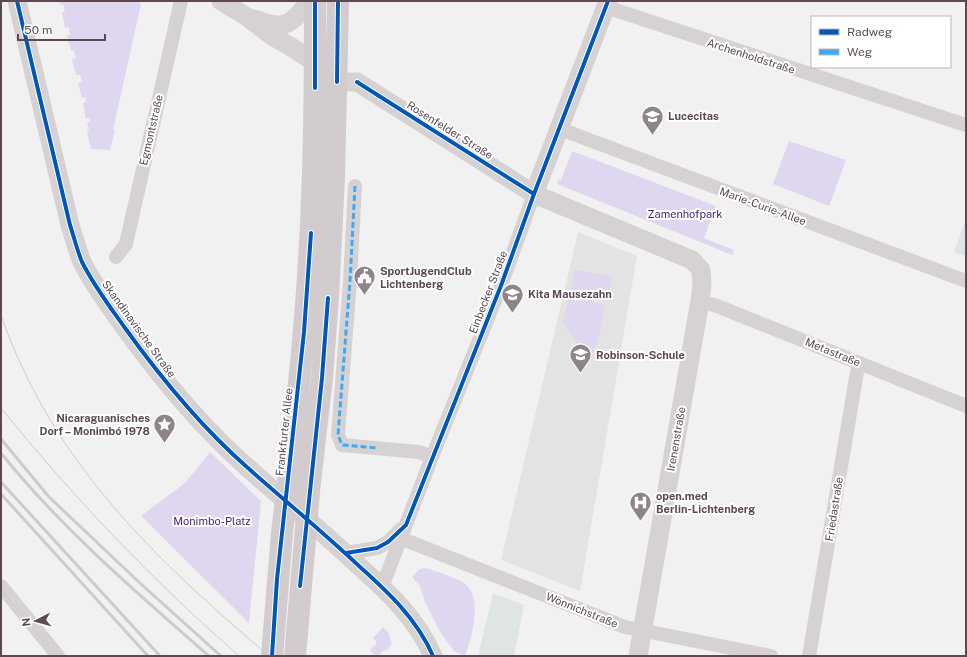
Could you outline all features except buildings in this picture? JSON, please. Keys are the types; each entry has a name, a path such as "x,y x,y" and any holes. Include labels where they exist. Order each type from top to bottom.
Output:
{"main road":[{"name":"Frankfurter Allee","path":"272,651 282,533 304,332 309,268 315,63 314,1"},
{"path":"295,656 309,491 322,378 328,298 338,1"}],"street":[{"name":"Skandinavische Straße","path":"17,1 70,225 82,261 94,283 137,345 172,390 203,425 248,468 346,553 402,607 418,628 433,656"},
{"name":"Egmontstraße","path":"116,257 126,244 180,1"},
{"path":"221,1 315,63"},
{"path":"247,17 278,25 285,24 293,19 310,1"},
{"name":"Einbecker Straße","path":"382,587 432,457 502,283 534,194 607,4"},
{"name":"Archenholdstraße","path":"607,4 704,40 966,125"},
{"name":"Rosenfelder Straße","path":"336,82 357,82 534,194 692,260 701,270"},
{"name":"Marie-Curie-Allee","path":"560,129 966,281"},
{"path":"355,186 350,288 338,435 342,446 419,452 432,457"},
{"name":"Irenenstraße","path":"638,656 700,301 702,284 701,270"},
{"name":"Metastraße","path":"700,301 717,306 966,406"},
{"name":"Friedastraße","path":"809,656 857,372 860,363"},
{"name":"Einbecker Straße","path":"346,553 377,548 403,531"},
{"name":"Wönnichstraße","path":"403,531 625,627 771,656"},
{"path":"1,586 58,656"}],"shaded area":[{"path":"966,218 966,256 954,252"},
{"name":"Robinson-Schule","path":"578,232 637,256 580,591 501,560"},
{"path":"493,593 524,605 514,656 478,656"}],"green space":[{"path":"59,1 136,1 141,4 113,130 115,130 110,150 91,149 87,132 89,131 87,123 90,122 89,118 86,119 83,103 86,102 85,97 82,98 78,83 82,82 80,75 76,75 72,59 76,58 74,51 71,51 67,36 70,35 69,27 65,28 62,12 65,12 63,4 60,5"},
{"path":"789,141 846,160 829,206 773,184"},
{"name":"Zamenhofpark","path":"572,151 716,206 704,238 734,250 732,255 557,184 558,179 561,180"},
{"path":"574,270 612,276 608,300 570,294"},
{"path":"570,295 604,305 598,338 590,356 583,353 564,324 563,318"},
{"name":"Monimbo-Platz","path":"210,452 261,501 249,623 141,516 185,483"},
{"path":"426,568 461,581 468,587 473,595 475,616 471,638 465,656 454,651 439,630 425,602 420,586 412,577 420,569"},
{"path":"383,627 388,632 392,644 386,651 384,650 378,656 375,656 370,650 377,643 373,638"}],"tram line":[{"path":"1,315 22,368 48,417 78,462 111,504 147,544 186,582 269,656"},
{"path":"1,408 56,474 114,537 175,598 239,656"},
{"path":"1,589 55,656"}],"railway":[{"path":"1,439 49,497 141,584 221,656"},
{"path":"1,453 24,481 74,534 127,584 209,656"},
{"path":"1,482 160,656"},
{"path":"1,494 148,656"}],"marked path":[{"path":"355,186 350,281 338,435 342,445 377,448"}],"cycle path":[{"path":"17,1 70,225 82,262 97,288 153,365 198,419 231,452 332,541 391,596 419,630 433,656"},
{"path":"315,1 315,88"},
{"path":"337,82 338,1"},
{"path":"346,553 377,548 388,542 406,525 502,283 534,194 608,1"},
{"path":"357,82 534,194"},
{"path":"272,656 277,579 304,332 311,233"},
{"path":"300,586 322,378 328,298"}],"place":[{"name":"Lucecitas","path":"652,136"},
{"name":"SportJugendClub Lichtenberg","path":"364,296"},
{"name":"Kita Mausezahn","path":"512,314"},
{"name":"Robinson-Schule","path":"581,374"},
{"name":"Nicaraguanisches Dorf – Monimbó 1978","path":"165,444"},
{"name":"open.med Berlin-Lichtenberg","path":"641,522"}]}
